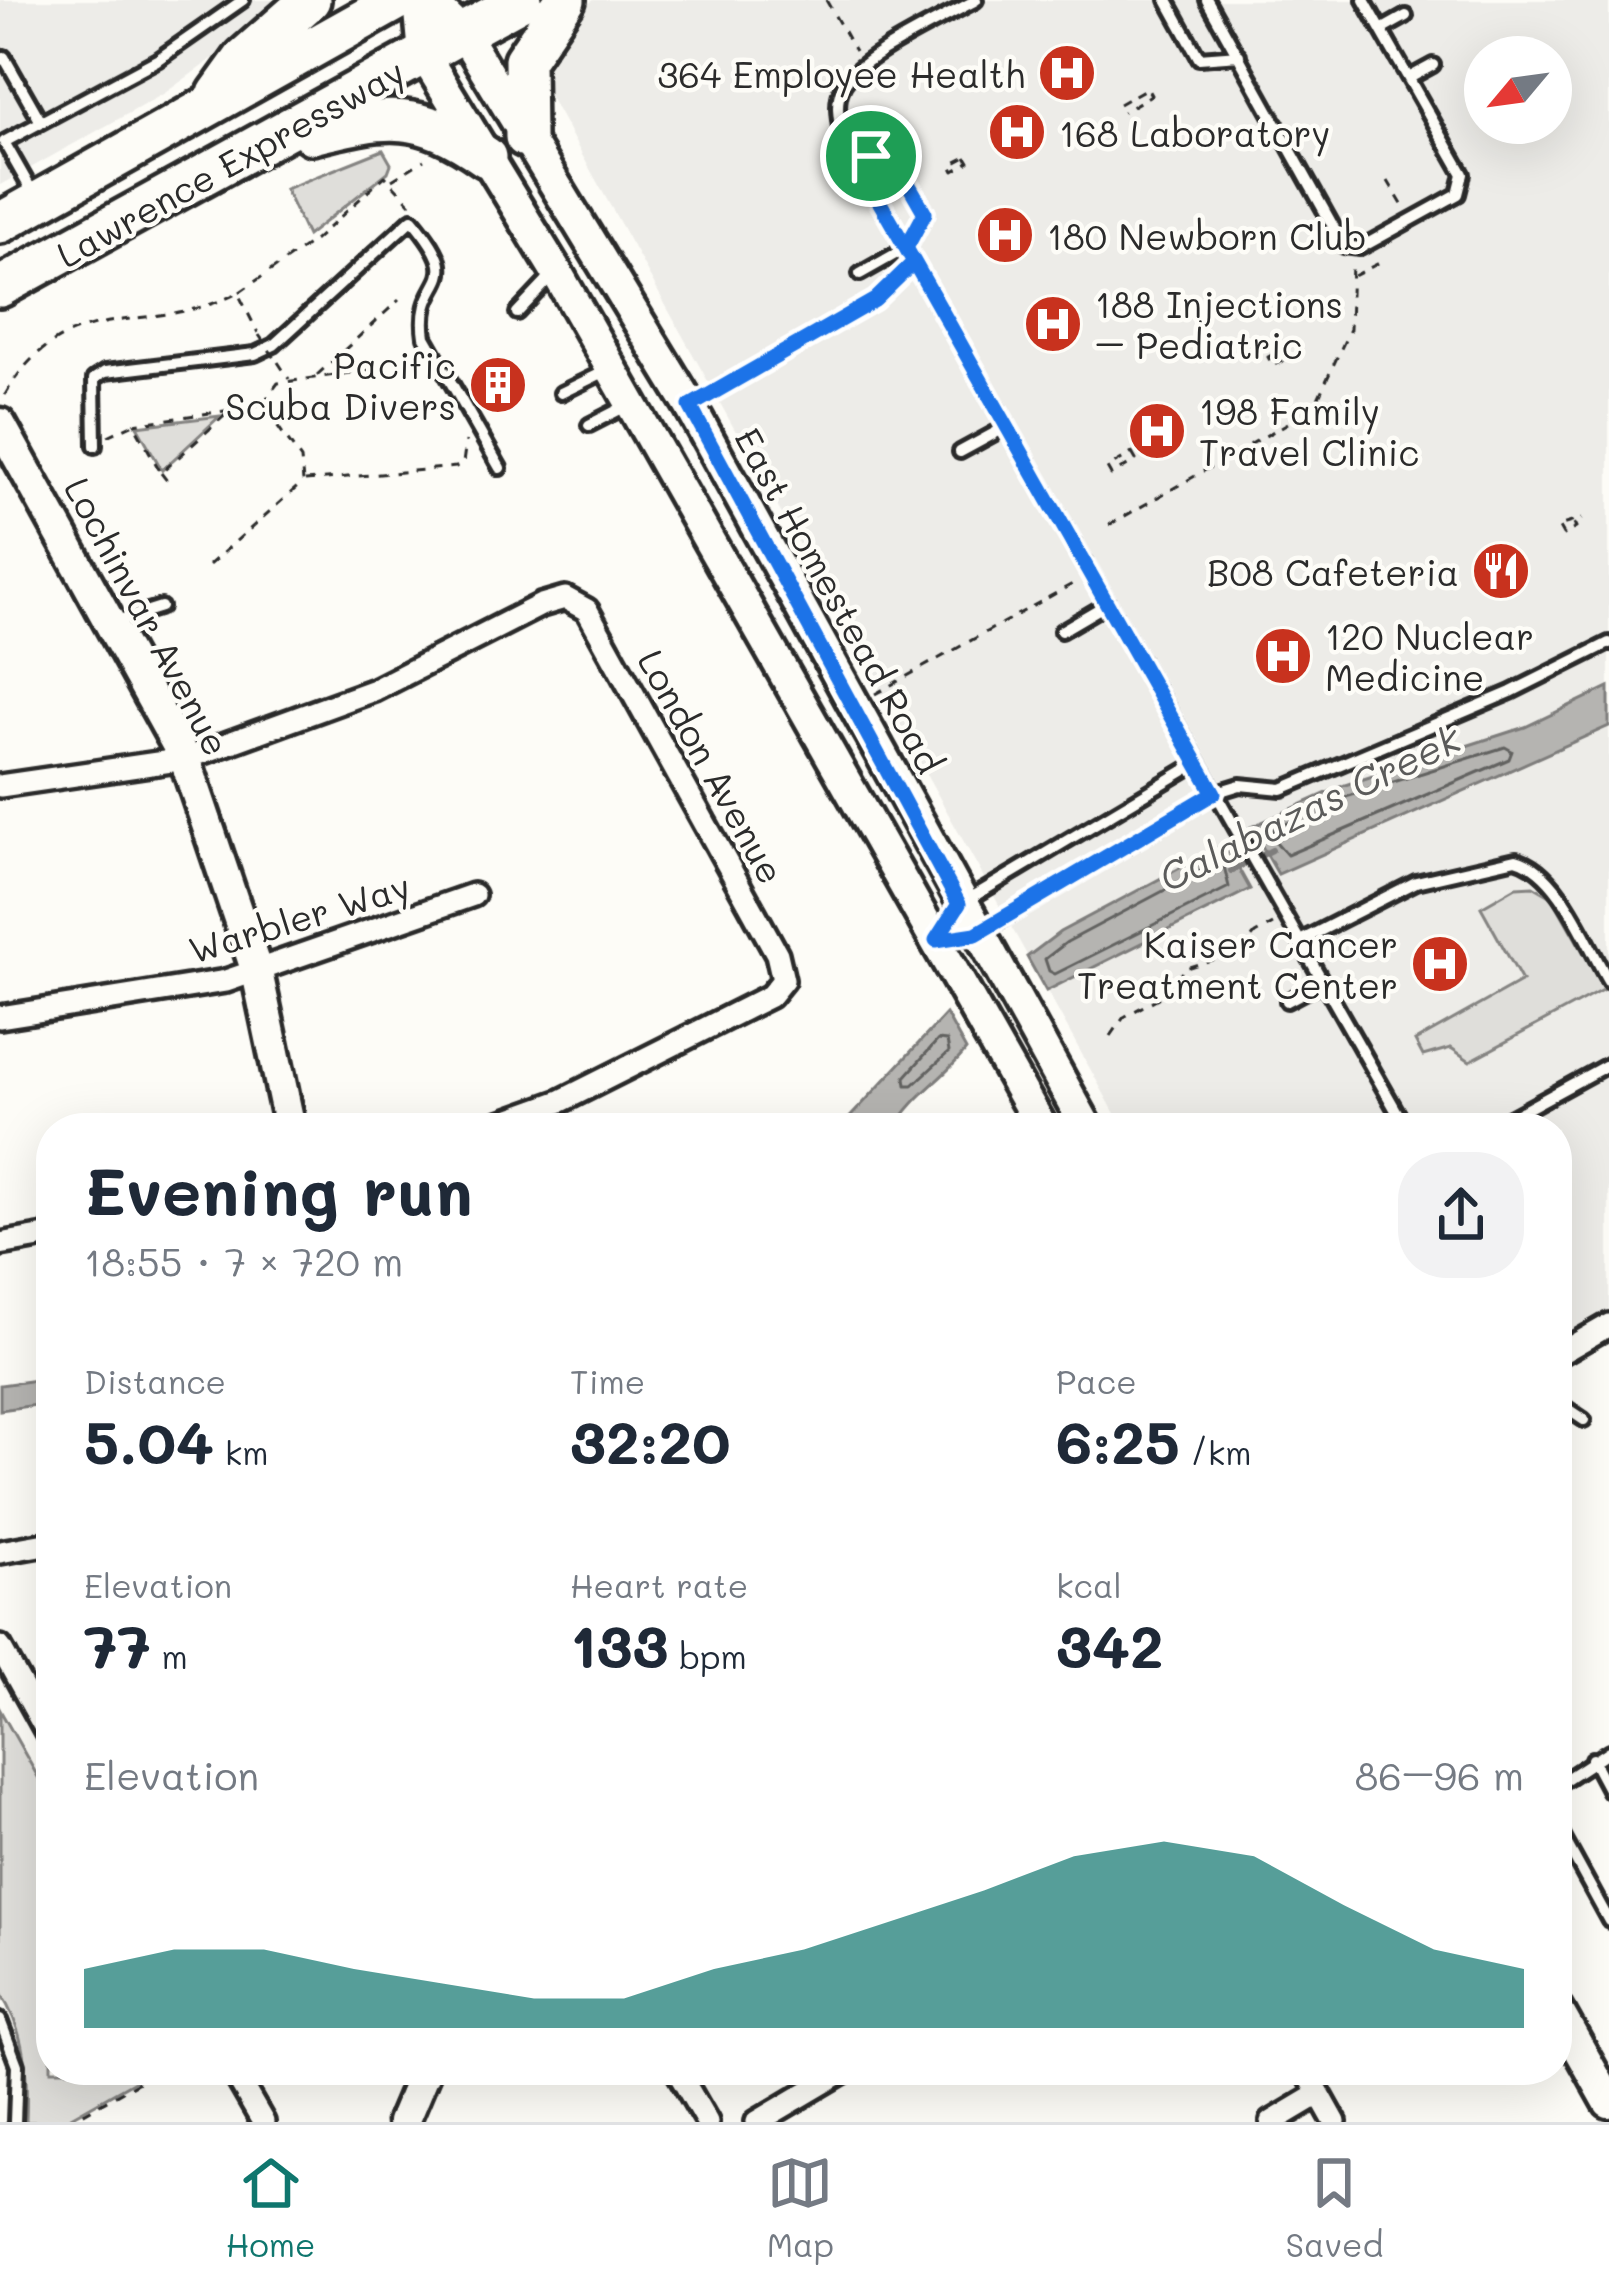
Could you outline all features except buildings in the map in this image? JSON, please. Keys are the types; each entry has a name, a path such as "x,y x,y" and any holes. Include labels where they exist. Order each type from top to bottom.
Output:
{"highway":[{"path":"210,106 244,58 310,0"},
{"name":"Lawrence Expressway","path":"0,223 398,0"},
{"name":"Lawrence Expressway","path":"12,280 522,0"},
{"path":"525,137 524,60 565,0"},
{"path":"254,149 377,118 414,118 454,135 486,157"},
{"path":"0,316 12,280"}],"main road":[{"path":"419,0 424,56 556,272 1034,1113"},
{"name":"East Homestead Road","path":"430,0 463,33 690,406 959,904 1078,1113"},
{"name":"Lochinvar Avenue","path":"3,410 110,623 185,759 257,972 287,1113"},
{"path":"1572,2036 1609,2102"},
{"path":"403,2122 419,2085"}],"street":[{"name":"London Avenue","path":"185,759 374,690 565,598 587,610 777,954 783,980 770,996 561,1101 528,1113"},
{"path":"0,786 185,759"},
{"name":"Warbler Way","path":"0,1017 257,972 473,895"},
{"path":"0,1244 36,1238"},
{"path":"1572,1346 1609,1325"},
{"path":"0,1552 36,1546"},
{"path":"0,1647 36,1712"},
{"path":"242,2085 263,2122"},
{"path":"686,2085 707,2122"},
{"path":"757,2122 820,2085"},
{"path":"1314,2085 1335,2122"},
{"path":"1273,2122 1319,2094"}],"lane":[{"path":"38,202 4,142 157,61 243,0"},
{"path":"976,0 863,65 843,83 837,104 841,134 1397,1113"},
{"path":"1167,0 1199,58 1239,55"},
{"path":"1207,0 1344,246 1352,247 1458,194 1463,174 1364,0"},
{"path":"1381,30 1406,16"},
{"path":"0,59 4,57 41,122"},
{"path":"1409,78 1433,64"},
{"path":"855,159 884,155 901,167 925,213 906,248 860,274"},
{"path":"95,444 94,379 105,372 255,354 274,345 412,220 440,253 442,273 422,315 425,338 500,468"},
{"path":"517,313 556,272"},
{"path":"560,393 611,369"},
{"path":"589,425 631,403"},
{"path":"960,452 1006,427"},
{"path":"1061,631 1107,604"},
{"path":"110,623 161,607"},
{"path":"936,940 976,934 1214,793 1240,784 1282,789 1511,692 1609,643"},
{"path":"936,940 959,904 1197,763"},
{"path":"1300,941 1416,882 1516,859 1532,863 1548,880 1609,982"},
{"path":"1287,1001 1323,982"},
{"path":"1519,1113 1609,1064"},
{"path":"1572,1412 1584,1420"},
{"path":"1572,1774 1609,1751"},
{"path":"1592,1760 1609,1791"},
{"path":"1572,1854 1609,1922"},
{"path":"0,2020 17,2066 15,2122"}],"path":[{"path":"826,0 863,65"},
{"path":"1119,104 1147,88 1151,95 1123,112"},
{"path":"391,182 424,160"},
{"path":"3,410 29,357 72,329 186,313 238,293 315,240 386,176 418,212 412,220"},
{"path":"1311,414 1350,329 1352,247"},
{"path":"690,406 875,300 914,262"},
{"path":"1351,278 1379,262"},
{"path":"238,293 290,381"},
{"path":"316,376 399,300"},
{"path":"95,444 134,424 262,404 278,383 392,370 410,362 441,365"},
{"path":"262,404 302,459 303,482"},
{"path":"161,473 231,410"},
{"path":"134,424 171,486"},
{"path":"1109,525 1288,424"},
{"path":"209,565 303,482 456,466 465,457 465,436 478,430"},
{"path":"1332,443 1344,436"},
{"path":"1334,467 1338,474"},
{"path":"1574,524 1582,519"},
{"path":"854,706 1090,574"},
{"path":"1111,1036 1131,1012 1174,989 1183,969 1242,950 1274,922"},
{"path":"68,2122 133,2085"}],"shaded area":[{"path":"0,0 294,0 165,93 0,185"},
{"path":"594,0 1609,0 1609,1331 1572,1352 1572,1113 1115,1113 536,72 562,18"},
{"path":"383,150 391,164 388,172 307,236 285,189"},
{"path":"220,416 162,470 137,426"},
{"path":"1533,886 1552,897 1604,989 1470,1061 1451,1048 1423,1056 1415,1041 1522,981 1481,907 1516,887"},
{"path":"0,1710 36,1774 36,2085 127,2085 62,2122 26,2122 24,2055 0,1993"}],"water":[{"path":"1609,687 1609,726 1278,874 1251,827 1345,785 1525,727"},
{"path":"1225,844 1250,889 1046,991 1027,957 1060,932"},
{"path":"946,1014 966,1050 948,1070 905,1113 854,1113"},
{"path":"36,1380 36,1405 0,1410 0,1385"}],"waterway":[{"name":"Calabazas Creek","path":"1231,871 1272,850"}],"place":[{"name":"364 Employee Health","path":"1067,73"},
{"name":"168 Laboratory","path":"1017,132"},
{"name":"180 Newborn Club","path":"1005,235"},
{"name":"188 Injections – Pediatric","path":"1053,324"},
{"name":"Pacific Scuba Divers","path":"498,385"},
{"name":"198 Family Travel Clinic","path":"1157,431"},
{"name":"B08 Cafeteria","path":"1501,571"},
{"name":"120 Nuclear Medicine","path":"1283,656"},
{"name":"Kaiser Cancer Treatment Center","path":"1440,964"}],"route":[{"path":"871,156 855,159 914,262 875,300 690,406 959,904 936,940 976,934 1214,793 1006,427 914,262 906,248 925,213 919,199 894,159 871,156"}]}
